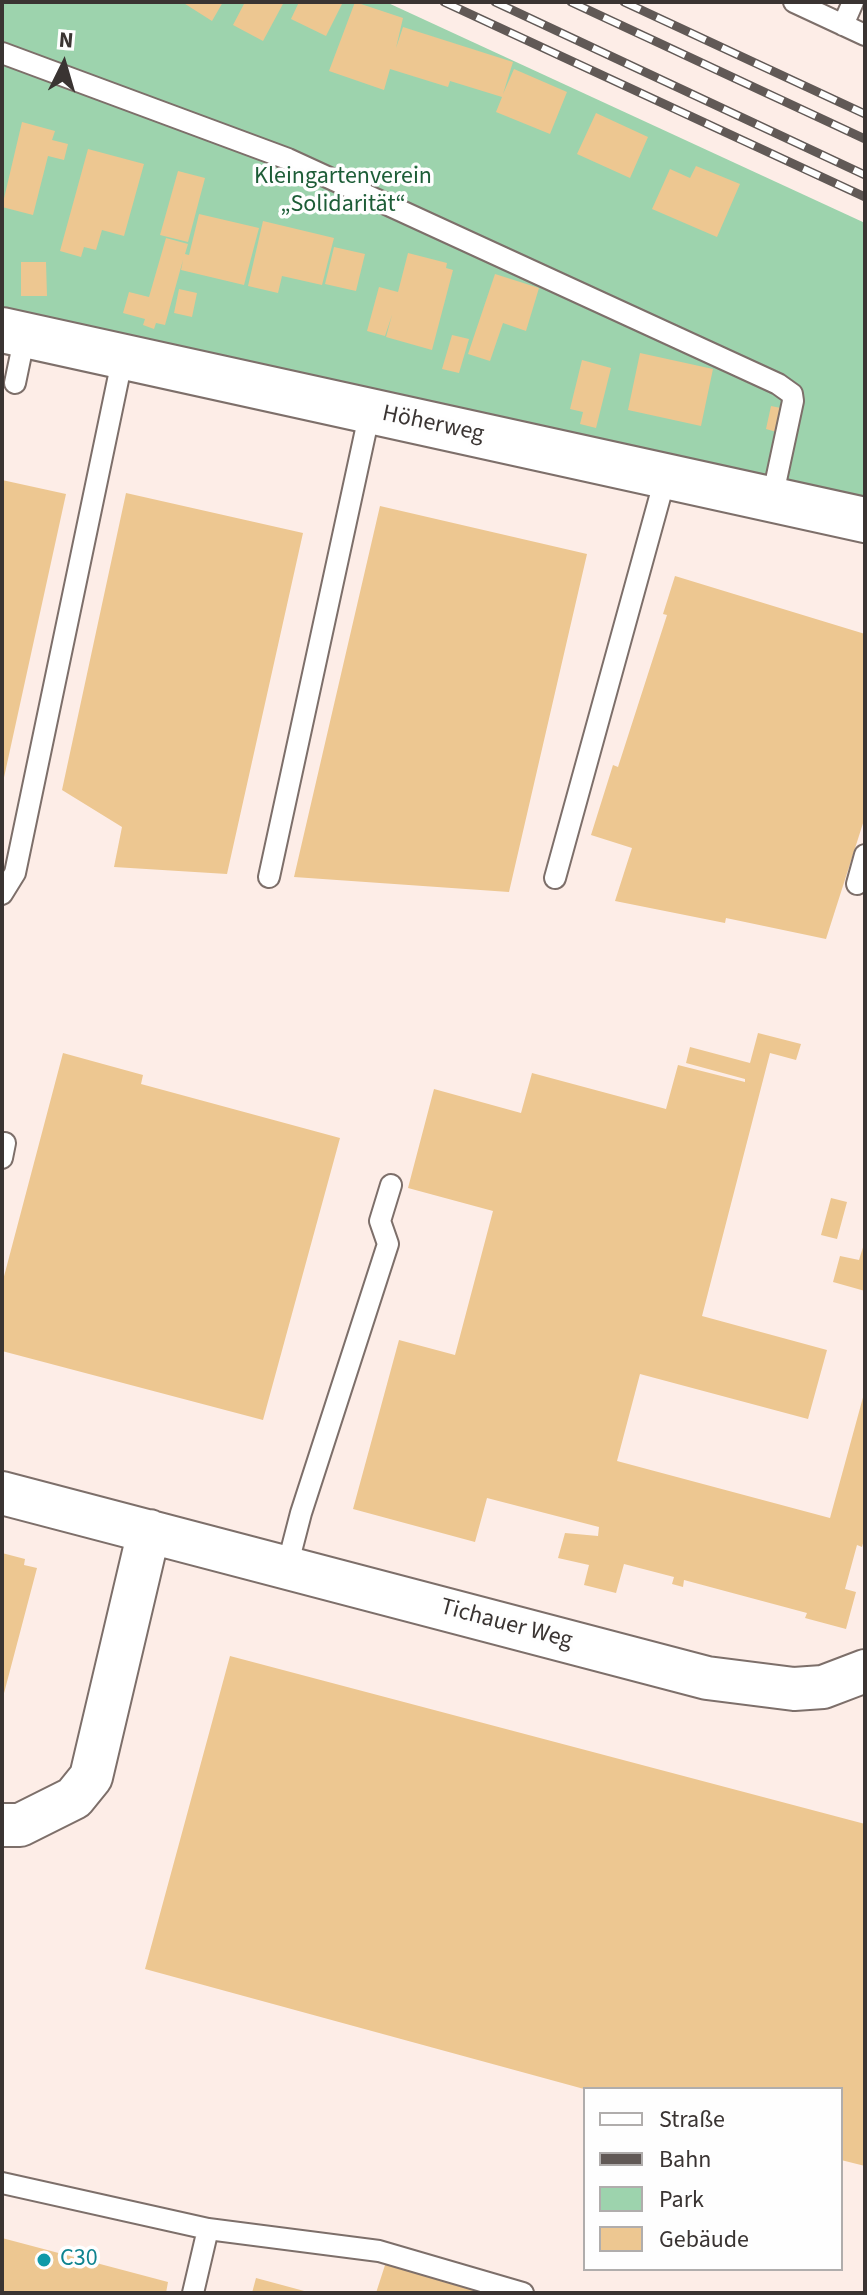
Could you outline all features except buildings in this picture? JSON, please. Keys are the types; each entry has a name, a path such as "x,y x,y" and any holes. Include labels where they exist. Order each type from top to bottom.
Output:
{"street":[{"name":"Höherweg","path":"13,332 865,520"},
{"name":"Tichauer Weg","path":"2,1493 707,1678 794,1689 823,1687 865,1671"},
{"path":"2,1825 20,1825 74,1798 91,1777 149,1531"}],"lane":[{"path":"794,2 865,35"},
{"path":"843,25 853,2"},
{"path":"2,53 288,159 778,384 792,394 793,401 772,499"},
{"path":"13,332 15,383"},
{"path":"2,894 15,873 123,356"},
{"path":"269,877 370,411"},
{"path":"555,878 666,475"},
{"path":"857,884 865,855"},
{"path":"287,1567 301,1513 388,1244 380,1221 391,1185"},
{"path":"2,2183 208,2229 379,2251 523,2293"},
{"path":"193,2293 208,2229"}],"green space":[{"name":"Kleingartenverein „Solidarität“","path":"2,2 386,2 865,223 865,502 2,311"}],"railway":[{"path":"444,2 865,197"},
{"path":"495,2 865,175"},
{"path":"571,2 865,139"},
{"path":"624,2 865,114"}],"place":[{"name":"C30","path":"44,2260"}]}
